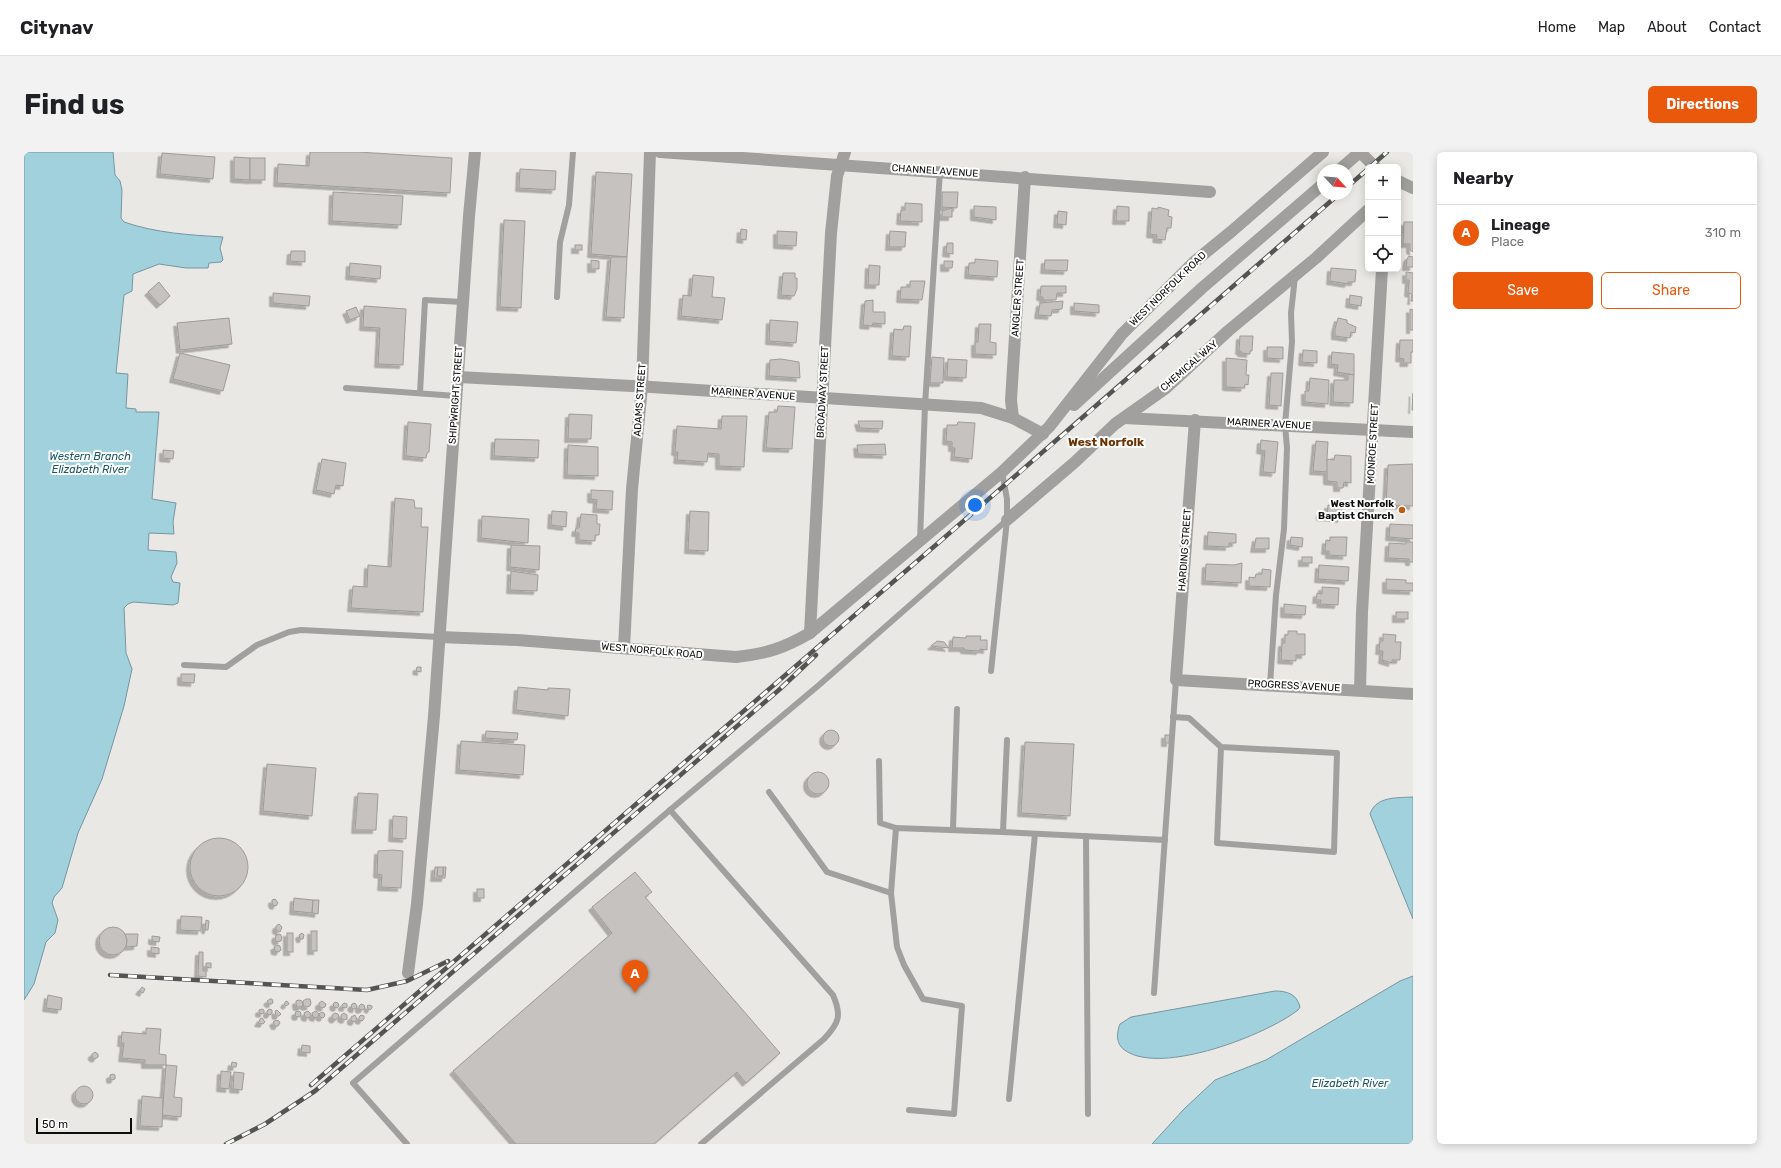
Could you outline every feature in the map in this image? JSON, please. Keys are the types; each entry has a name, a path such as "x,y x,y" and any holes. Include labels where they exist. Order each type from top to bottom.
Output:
{"street":[{"name":"SHIPWRIGHT STREET","path":"408,973 417,904 439,637 475,152"},
{"name":"ADAMS STREET","path":"624,648 632,489 642,387 650,152"},
{"name":"CHANNEL AVENUE","path":"660,152 1025,177 1210,192"},
{"name":"BROADWAY STREET","path":"810,633 831,233 837,176 845,152"},
{"name":"WEST NORFOLK ROAD","path":"1046,430 1122,334 1194,262 1323,152"},
{"path":"1346,164 1360,152 1372,164"},
{"name":"ANGLER STREET","path":"1013,418 1011,400 1025,177"},
{"path":"1401,182 1413,188"},
{"name":"WEST NORFOLK ROAD","path":"439,637 517,640 736,657 759,655 778,650 810,633 1002,472 1202,288 1317,189"},
{"name":"CHEMICAL WAY","path":"1007,520 1075,462 1115,424 1166,388 1228,331 1295,275 1365,213"},
{"name":"MONROE STREET","path":"1360,690 1362,612 1374,430 1382,272"},
{"name":"MARINER AVENUE","path":"458,377 982,408 1046,430"},
{"name":"MARINER AVENUE","path":"1124,418 1195,420 1413,432"},
{"name":"HARDING STREET","path":"1176,680 1195,420"},
{"name":"PROGRESS AVENUE","path":"1176,680 1413,694"}],"lane":[{"path":"557,297 560,242 569,205 573,152"},
{"path":"920,541 925,405 940,171"},
{"path":"1270,685 1276,595 1284,529 1287,448 1285,425 1292,342 1291,313 1295,275"},
{"path":"420,393 425,300 463,302"},
{"path":"346,388 456,396"},
{"path":"991,671 1007,520 1007,499 1002,472"},
{"path":"407,1144 353,1084 670,810 819,685 1007,520"},
{"name":"WEST NORFOLK ROAD","path":"184,665 226,667 256,645 289,632 301,630 439,637"},
{"path":"1154,993 1176,680"},
{"path":"953,829 957,709"},
{"path":"1173,717 1189,718 1220,747 1337,752 1334,852 1217,843 1220,747"},
{"path":"1003,832 1007,740"},
{"path":"879,761 880,823 896,828 953,829 1165,840"},
{"path":"769,792 827,872 891,893"},
{"path":"670,810 834,995 838,1006 839,1018 833,1029 824,1039 701,1144"},
{"path":"896,828 891,893 897,947 904,965 923,999 962,1006 954,1114 908,1110"},
{"path":"1009,1099 1035,834"},
{"path":"1086,836 1088,1114"}],"water":[{"name":"Western Branch Elizabeth River","path":"24,152 113,152 115,175 120,181 122,190 121,218 124,222 160,231 223,237 220,248 223,260 221,262 209,263 208,268 186,268 159,264 133,274 132,291 124,295 116,373 128,374 126,408 136,409 136,412 159,412 152,499 176,503 173,522 174,534 149,533 148,550 176,552 177,563 171,577 173,582 180,583 178,603 173,605 133,602 124,608 126,653 132,669 124,706 102,779 78,833 62,888 54,897 52,903 58,920 55,933 46,942 34,984 24,1000"},
{"path":"1413,797 1413,919 1370,814 1373,808 1382,801 1394,798"},
{"name":"Elizabeth River","path":"1413,976 1413,1144 1152,1144 1184,1109 1215,1080 1266,1060 1400,981"},
{"path":"1275,991 1284,992 1294,996 1299,1003 1300,1007 1298,1010 1283,1020 1263,1030 1214,1049 1188,1055 1164,1058 1143,1057 1126,1051 1120,1046 1118,1032 1120,1024 1131,1017"}],"building":[{"path":"310,152 358,152 452,158 450,193 277,183 278,164 309,166"},
{"path":"162,153 215,157 213,179 160,174"},
{"path":"234,157 250,158 250,180 234,179"},
{"path":"250,158 265,158 265,180 250,180"},
{"path":"520,169 556,171 555,190 519,188"},
{"path":"596,172 632,174 627,257 591,254"},
{"path":"333,192 403,196 401,225 332,221"},
{"path":"942,192 958,192 957,208 942,207"},
{"path":"905,203 922,204 922,222 900,221 901,210 905,210"},
{"path":"974,206 996,207 996,220 974,217"},
{"path":"1117,206 1129,207 1129,221 1116,221"},
{"path":"1158,207 1169,210 1168,216 1172,217 1171,228 1167,228 1165,240 1156,239 1157,235 1150,234 1152,208 1158,209"},
{"path":"952,208 952,217 942,217 942,211"},
{"path":"1058,211 1067,212 1066,225 1057,224"},
{"path":"504,220 525,221 521,308 500,307"},
{"path":"1404,222 1413,222 1413,252 1410,250 1410,244 1403,244"},
{"path":"741,229 747,230 746,240 740,239"},
{"path":"777,231 797,232 796,246 777,245"},
{"path":"890,231 906,232 905,247 889,247"},
{"path":"947,243 953,243 953,254 946,253"},
{"path":"575,245 582,245 582,250 575,250"},
{"path":"291,251 305,251 305,262 290,261"},
{"path":"1409,256 1413,257 1413,267 1406,267"},
{"path":"611,257 627,257 624,318 606,317"},
{"path":"975,259 998,261 997,277 968,275 969,263 975,263"},
{"path":"591,260 599,261 599,269 591,269"},
{"path":"1045,260 1068,260 1067,271 1044,270"},
{"path":"944,261 953,261 952,268 944,268"},
{"path":"350,263 381,266 380,279 349,276"},
{"path":"869,265 880,266 879,285 868,285"},
{"path":"1331,268 1356,270 1355,282 1348,282 1348,284 1330,281"},
{"path":"1406,272 1413,273 1413,301 1411,301 1412,294 1408,293 1409,280 1406,280"},
{"path":"783,273 795,273 795,278 797,278 797,289 794,296 781,295"},
{"path":"693,275 714,277 712,297 725,298 722,320 681,316 683,295 691,296"},
{"path":"910,281 925,281 922,300 900,299 901,287 910,287"},
{"path":"159,282 170,296 160,305 148,292"},
{"path":"1041,286 1066,286 1066,293 1057,293 1056,300 1043,300 1043,297 1040,297"},
{"path":"273,293 310,296 309,306 273,303"},
{"path":"1350,295 1362,297 1361,306 1349,304"},
{"path":"873,300 873,312 885,312 885,324 873,323 872,326 863,325 865,301"},
{"path":"1063,301 1062,309 1052,310 1051,316 1038,315 1040,303"},
{"path":"1074,303 1099,305 1099,313 1074,311"},
{"path":"364,306 406,309 403,365 378,364 380,328 363,327"},
{"path":"356,307 360,316 350,320 346,311"},
{"path":"1410,309 1413,310 1413,330 1410,330"},
{"path":"229,318 232,344 180,350 177,323"},
{"path":"1338,318 1347,320 1347,323 1356,327 1355,333 1351,332 1350,338 1335,336"},
{"path":"770,320 798,322 796,343 769,341"},
{"path":"979,324 991,324 990,342 996,343 996,355 975,354 975,342 978,342"},
{"path":"904,326 911,326 909,357 892,356 894,329 903,330"},
{"path":"1240,336 1253,336 1252,351 1250,351 1250,354 1241,353 1241,351 1239,351"},
{"path":"1400,340 1413,340 1411,363 1403,363 1404,359 1399,358"},
{"path":"1267,347 1283,347 1283,359 1267,358"},
{"path":"1303,350 1317,351 1317,363 1302,362"},
{"path":"1332,352 1354,354 1354,375 1337,372 1338,365 1331,364"},
{"path":"180,353 230,365 223,391 173,379"},
{"path":"932,357 944,358 943,383 930,383"},
{"path":"1226,358 1247,360 1246,375 1249,375 1248,385 1245,384 1244,388 1226,387"},
{"path":"781,359 799,362 800,378 769,376 770,360"},
{"path":"948,359 967,360 966,378 947,377"},
{"path":"1271,373 1283,373 1281,406 1269,405"},
{"path":"1348,374 1354,375 1353,403 1333,402 1334,380 1348,380"},
{"path":"1310,378 1329,380 1328,404 1305,402 1305,391 1309,391"},
{"path":"778,406 795,407 792,449 766,448 769,412 777,412"},
{"path":"569,414 592,415 591,439 568,439"},
{"path":"722,416 747,416 744,467 719,466 719,454 708,453 707,462 677,460 678,452 675,452 677,426 721,429"},
{"path":"858,421 883,421 882,429 860,428"},
{"path":"408,422 431,424 429,452 427,453 426,458 406,456"},
{"path":"958,422 975,423 972,459 954,457 955,448 952,448 952,442 946,441 947,425 957,425"},
{"path":"495,439 539,440 538,458 494,456"},
{"path":"1261,440 1278,442 1275,473 1263,472 1265,451 1260,450"},
{"path":"1316,441 1328,442 1328,472 1313,471"},
{"path":"885,444 886,455 858,454 857,445"},
{"path":"568,445 598,447 598,476 567,475"},
{"path":"163,450 174,451 173,459 163,458"},
{"path":"1335,455 1351,456 1351,483 1344,482 1343,488 1337,488 1337,482 1327,481 1327,459 1334,460"},
{"path":"322,459 346,463 343,486 336,485 334,494 316,490"},
{"path":"1413,464 1413,506 1386,505 1388,465"},
{"path":"591,490 613,491 612,510 596,509 597,500 591,499"},
{"path":"395,498 414,500 415,508 422,508 421,527 428,527 423,612 351,608 353,586 367,587 368,565 391,567"},
{"path":"1328,505 1342,506 1341,519 1327,517"},
{"path":"552,511 567,512 566,527 551,525"},
{"path":"690,511 709,512 708,551 688,550"},
{"path":"1320,512 1328,512 1327,517 1320,517"},
{"path":"581,514 597,515 597,524 600,524 599,535 595,535 595,541 579,540 579,533 575,533 576,528 579,528"},
{"path":"482,516 529,519 528,543 481,538"},
{"path":"1390,524 1413,525 1413,539 1389,537"},
{"path":"1208,532 1236,534 1236,543 1229,543 1229,547 1207,546"},
{"path":"1291,537 1303,538 1302,547 1290,545"},
{"path":"1330,537 1347,537 1346,556 1329,555 1329,551 1325,551 1326,540 1330,541"},
{"path":"1256,538 1269,538 1269,549 1254,549"},
{"path":"1406,542 1413,542 1413,562 1409,562 1409,559 1388,558 1389,543 1406,544"},
{"path":"511,545 540,546 539,570 510,567"},
{"path":"1302,557 1312,557 1312,563 1302,563"},
{"path":"1242,563 1241,583 1205,581 1206,564 1234,565"},
{"path":"1319,565 1349,567 1348,581 1318,579"},
{"path":"1262,569 1271,570 1270,587 1249,586 1249,577 1255,578 1256,574 1262,574"},
{"path":"511,571 538,575 537,591 510,590"},
{"path":"1386,579 1406,580 1406,583 1413,583 1413,591 1386,590"},
{"path":"1322,587 1339,588 1338,605 1320,604 1321,600 1316,600 1317,593 1322,594"},
{"path":"1284,604 1306,606 1305,615 1284,614"},
{"path":"1396,612 1408,612 1408,619 1396,619"},
{"path":"1288,631 1297,631 1297,634 1305,634 1305,655 1296,655 1296,661 1281,660 1282,643 1285,643 1285,635 1288,635"},
{"path":"1383,634 1396,635 1395,642 1401,642 1400,660 1392,660 1392,663 1382,660 1383,651 1379,651 1380,641 1383,641"},
{"path":"966,636 981,636 980,640 987,640 987,650 980,649 980,651 964,650 964,648 952,648 953,637 966,638"},
{"path":"937,641 944,642 949,648 931,646"},
{"path":"417,667 421,667 421,672 416,671"},
{"path":"181,674 195,674 194,683 181,682"},
{"path":"518,687 548,690 548,688 570,689 568,716 516,710"},
{"path":"831,730 837,732 839,738 837,744 831,746 825,744 823,738 825,732"},
{"path":"486,731 518,733 517,740 485,738"},
{"path":"1165,735 1170,735 1170,743 1165,743"},
{"path":"461,741 525,745 523,775 459,770"},
{"path":"1025,742 1074,744 1070,816 1021,813"},
{"path":"267,764 316,768 312,816 263,811"},
{"path":"818,772 826,775 829,783 826,791 818,794 810,791 807,783 810,775"},
{"path":"358,793 378,794 376,830 355,830"},
{"path":"393,816 407,817 406,839 392,838"},
{"path":"213,838 225,838 240,846 248,861 248,873 240,888 225,896 213,896 198,888 190,873 190,861 198,846"},
{"path":"378,851 403,851 401,888 381,887 382,875 377,874"},
{"path":"435,867 438,867 437,876 443,876 443,867 446,867 445,878 434,878"},
{"path":"438,867 443,867 443,876 437,876"},
{"path":"635,872 652,892 645,897 780,1053 746,1083 737,1072 654,1144 516,1144 453,1071 612,933 592,907"},
{"path":"477,889 484,889 484,898 477,898"},
{"path":"294,898 313,900 312,913 293,911"},
{"path":"275,899 278,903 276,906 272,903 272,900"},
{"path":"313,900 319,900 318,914 312,913"},
{"path":"181,916 202,917 201,931 180,930"},
{"path":"206,920 209,921 208,930 205,930"},
{"path":"279,924 282,927 280,932 276,930 276,926"},
{"path":"113,927 123,931 127,941 123,951 113,955 103,951 99,941 103,931"},
{"path":"311,931 317,931 317,951 311,951"},
{"path":"287,933 293,933 293,952 287,952"},
{"path":"302,933 304,935 303,939 300,939 299,935"},
{"path":"125,934 138,934 137,946 126,947 127,940"},
{"path":"280,934 282,937 281,941 277,942 275,939 276,935"},
{"path":"152,936 160,937 159,942 152,941"},
{"path":"277,945 280,946 281,950 279,952 275,951 274,947"},
{"path":"151,947 159,948 159,954 151,953"},
{"path":"199,952 203,952 203,971 206,971 206,977 198,976"},
{"path":"206,963 211,963 211,968 206,967"},
{"path":"142,987 145,989 143,993 139,991"},
{"path":"48,995 62,998 61,1010 46,1008"},
{"path":"272,999 272,1004 269,1004 267,1001"},
{"path":"310,999 310,1006 306,1007 303,1005 303,1001"},
{"path":"286,1001 289,1004 286,1006 284,1004"},
{"path":"296,1001 302,1001 303,1005 301,1007 297,1007"},
{"path":"322,1001 326,1004 325,1007 322,1008 319,1006 319,1003"},
{"path":"335,1002 338,1003 339,1006 337,1008 334,1007 333,1004"},
{"path":"344,1003 347,1004 347,1007 345,1008 342,1007"},
{"path":"355,1003 357,1006 356,1009 353,1009 351,1007 352,1004"},
{"path":"361,1004 364,1005 365,1008 362,1010 359,1009"},
{"path":"367,1006 372,1006 370,1010"},
{"path":"269,1009 272,1010 270,1015 267,1014"},
{"path":"259,1010 264,1010 264,1013 259,1013"},
{"path":"277,1010 281,1014 279,1016 276,1016 275,1011"},
{"path":"298,1011 301,1014 298,1017 295,1014"},
{"path":"308,1011 311,1014 309,1018 305,1017 304,1013"},
{"path":"316,1011 319,1014 317,1018 313,1017 312,1013"},
{"path":"322,1012 325,1016 323,1018 320,1017 319,1014"},
{"path":"335,1013 338,1014 339,1017 335,1020 332,1018 332,1015"},
{"path":"344,1013 347,1015 347,1019 344,1020 341,1018 341,1015"},
{"path":"355,1015 357,1019 355,1022 351,1021 351,1017"},
{"path":"361,1015 364,1016 362,1021 359,1020"},
{"path":"261,1018 265,1022 263,1024 258,1023"},
{"path":"276,1020 280,1023 278,1026 275,1026 273,1022"},
{"path":"146,1028 161,1029 159,1054 166,1055 166,1065 145,1065 145,1060 122,1058 124,1043 121,1043 122,1032 146,1034"},
{"path":"302,1045 310,1046 310,1053 301,1052"},
{"path":"95,1052 98,1054 98,1057 95,1059 92,1057 92,1054"},
{"path":"232,1062 237,1063 236,1067 231,1067"},
{"path":"166,1065 177,1066 174,1097 182,1098 181,1117 162,1115"},
{"path":"221,1071 231,1072 229,1089 220,1088"},
{"path":"234,1072 244,1073 242,1090 233,1089"},
{"path":"110,1075 115,1075 115,1079 112,1080 110,1079"},
{"path":"84,1086 90,1089 93,1095 90,1101 84,1104 78,1101 75,1095 78,1089"},
{"path":"142,1096 163,1098 162,1127 140,1126"}],"railway":[{"path":"1373,164 1387,152"},
{"path":"1353,182 1365,172"},
{"path":"311,1085 1332,200"},
{"path":"226,1144 265,1124 315,1091 780,689 816,655"},
{"path":"110,975 367,990 407,981 448,961"}],"place":[{"name":"West Norfolk Baptist Church","path":"1402,510"},
{"name":"Lineage","path":"635,993"}],"district":[{"name":"West Norfolk","path":"1106,442"}]}
